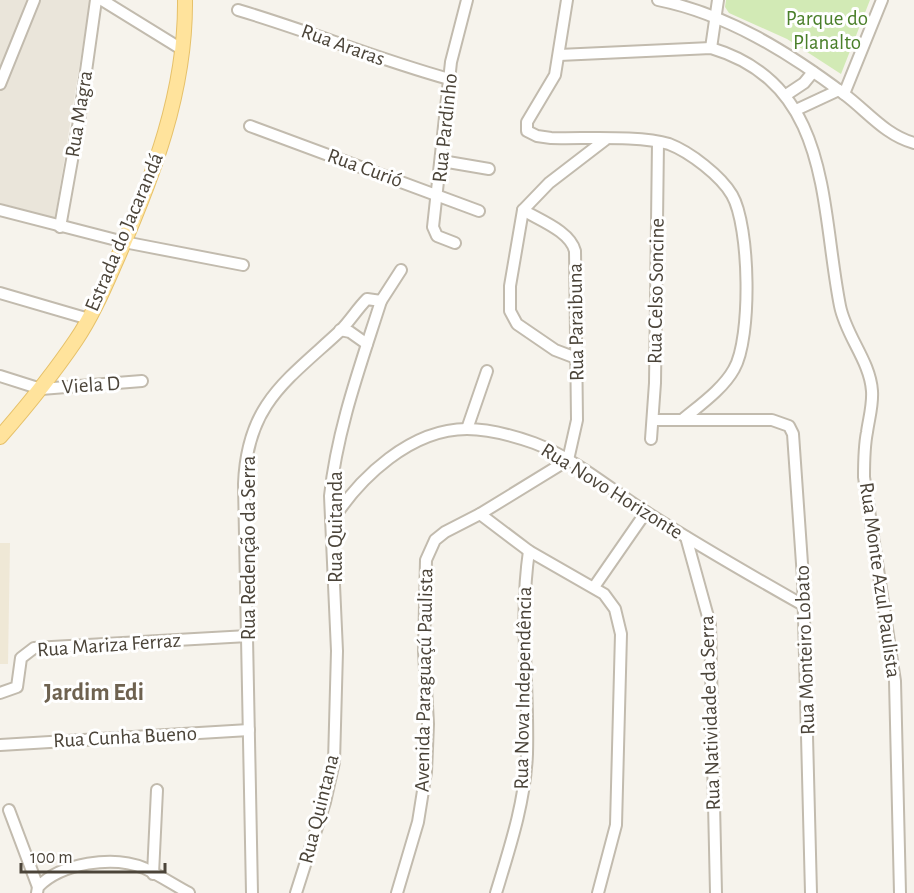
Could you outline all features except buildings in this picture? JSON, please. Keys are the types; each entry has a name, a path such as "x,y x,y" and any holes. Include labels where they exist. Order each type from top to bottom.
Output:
{"main road":[{"name":"Estrada do Jacarandá","path":"0,437 41,389 88,319 124,242 173,109 183,50 185,0"}],"street":[{"path":"0,84 34,0"},
{"name":"Rua Magra","path":"60,227 79,121 96,0"},
{"path":"102,0 183,50"},
{"name":"Rua Pardinho","path":"455,243 433,234 449,79 467,0"},
{"path":"567,0 559,55 551,83 527,122 527,131 537,136 658,142 676,148 720,181 731,193 739,210 743,227 745,323 740,356 728,379 682,420 654,420"},
{"path":"658,0 715,16 788,54 841,92 889,132 914,143"},
{"path":"559,55 711,48 718,0"},
{"path":"796,110 841,92 882,0"},
{"name":"Rua Araras","path":"238,10 290,26 393,64 449,79"},
{"name":"Rua Monte Azul Paulista","path":"711,48 743,60 759,70 786,95 796,110 819,170 829,220 841,309 866,367 872,392 865,446 864,477 895,681 900,893"},
{"path":"786,95 800,87 813,72"},
{"name":"Rua Curió","path":"250,126 479,211"},
{"path":"576,358 555,350 517,324 510,311 510,286 523,210 549,183 605,140"},
{"name":"Rua Celso Soncine","path":"651,439 654,420 658,142"},
{"path":"442,160 489,169"},
{"path":"0,210 124,242 243,265"},
{"name":"Rua Paraibuna","path":"523,210 563,235 573,245 577,420 568,460"},
{"path":"381,301 401,270"},
{"path":"0,292 88,319"},
{"name":"Rua Redenção da Serra","path":"252,893 244,484 247,449 255,423 289,377 340,330 367,299 381,301"},
{"name":"Rua Quitanda","path":"337,651 330,496 336,454 381,301"},
{"path":"340,330 356,336 367,344"},
{"path":"467,429 487,370"},
{"path":"0,376 41,389"},
{"name":"Viela D","path":"41,389 142,381"},
{"name":"Rua Monteiro Lobato","path":"682,420 772,420 789,426 793,434 803,605 811,893"},
{"name":"Rua Novo Horizonte","path":"332,521 344,502 361,484 407,447 426,437 467,429 535,443 568,460 686,537 803,605"},
{"name":"Avenida Paraguaçú Paulista","path":"396,893 418,822 426,772 426,560 435,540 568,460"},
{"path":"594,587 646,512"},
{"path":"480,514 529,551 594,587 610,600 621,634 616,825 598,893"},
{"name":"Rua Natividade da Serra","path":"686,537 710,624 716,893"},
{"name":"Rua Nova Independência","path":"496,893 516,828 526,766 523,608 529,551"},
{"name":"Rua Mariza Ferraz","path":"0,693 17,687 21,658 26,651 34,648 248,636"},
{"name":"Rua Quintana","path":"296,893 325,802 334,762 337,651"},
{"name":"Rua Cunha Bueno","path":"0,745 249,730"},
{"path":"153,874 157,790"},
{"path":"9,810 38,890 50,876 86,864 127,864 153,874 189,893"}],"shaded area":[{"path":"0,0 90,0 55,218 0,203"},
{"path":"0,543 10,543 8,664 0,664"}],"green space":[{"name":"Parque do Planalto","path":"726,0 870,0 841,74 787,39 729,13 725,7"}],"district":[{"name":"Jardim Edi","path":"94,693"}]}
